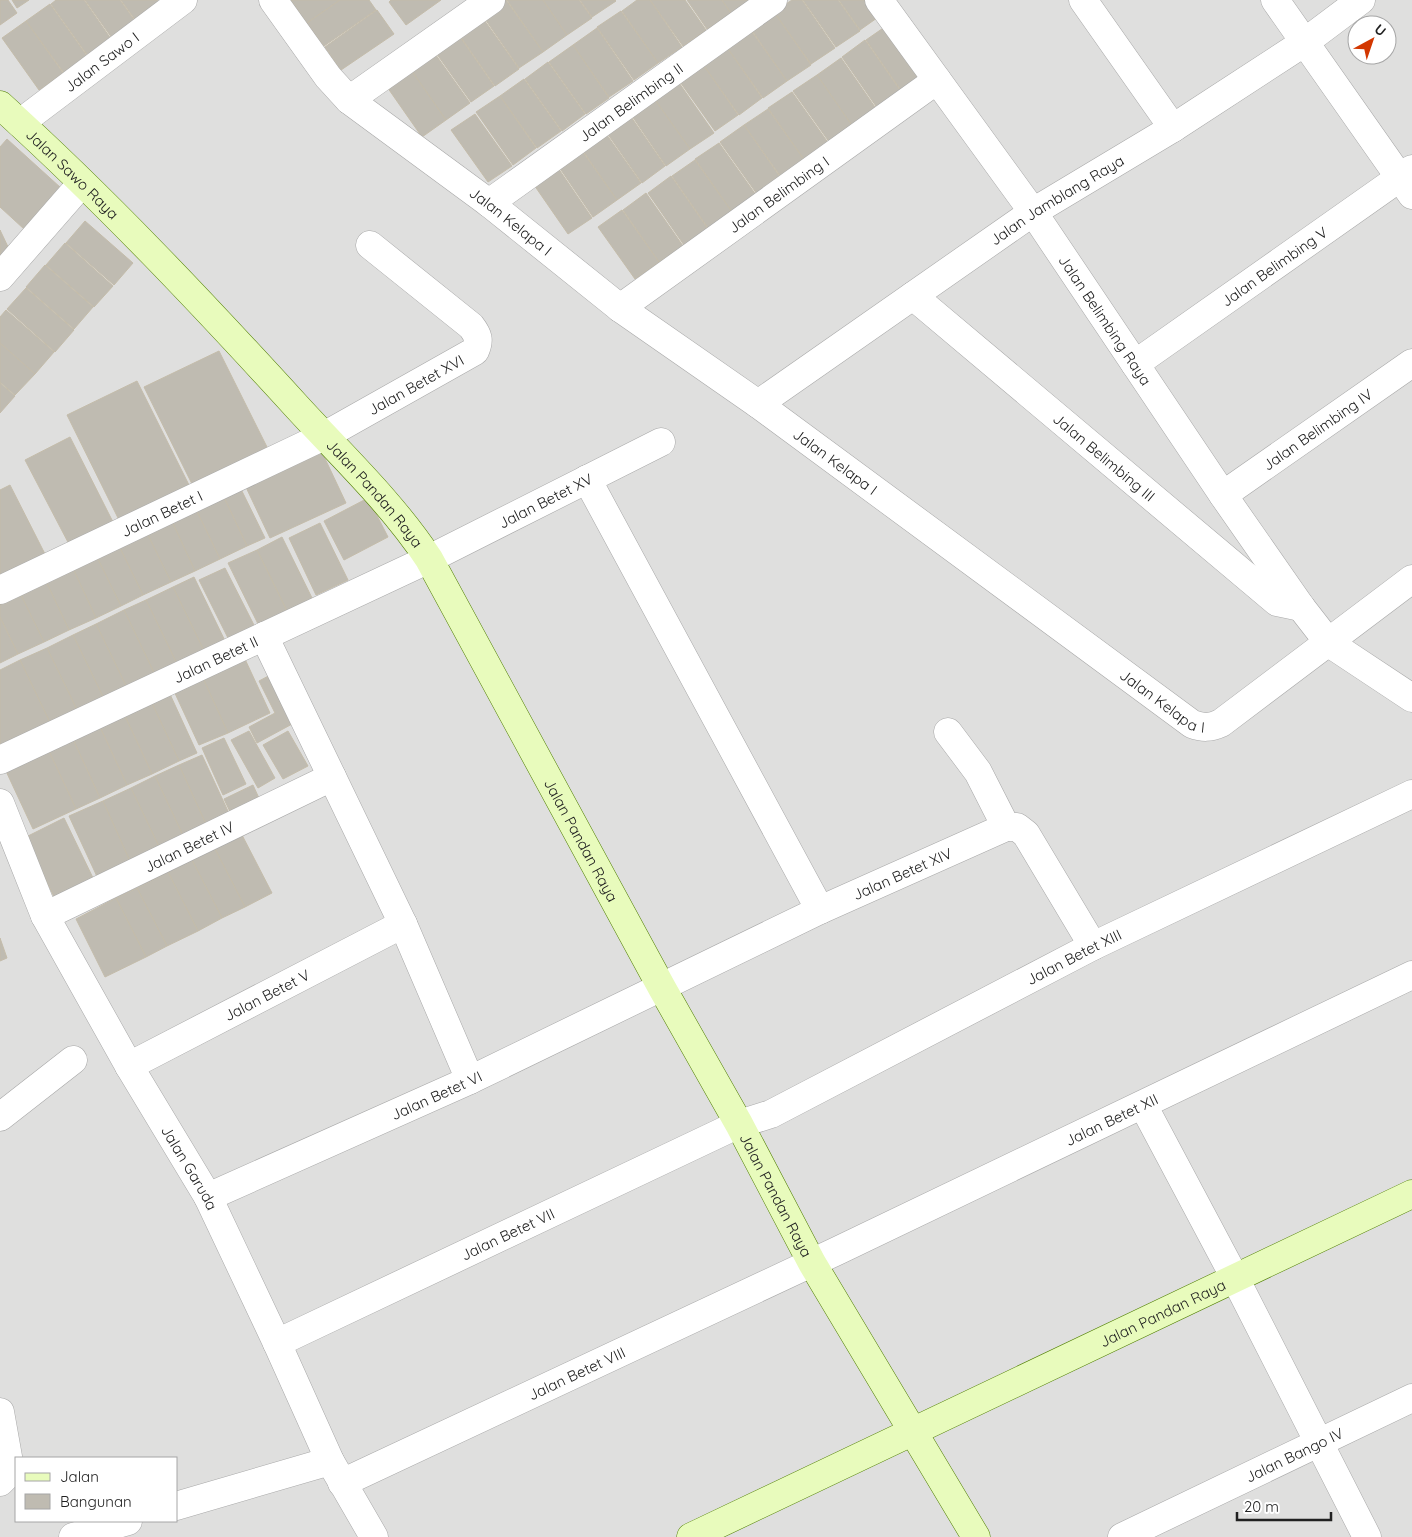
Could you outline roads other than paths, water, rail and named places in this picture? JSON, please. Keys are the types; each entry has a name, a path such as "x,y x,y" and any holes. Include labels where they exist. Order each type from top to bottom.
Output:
{"street":[{"name":"Jalan Sawo I","path":"10,114 183,0"},
{"name":"Jalan Kelapa I","path":"273,0 328,77 349,100 489,204 620,308 758,404 1192,724 1212,727 1221,723 1412,579"},
{"name":"Jalan Belimbing II","path":"489,204 773,0"},
{"name":"Jalan Belimbing Raya","path":"879,0 1033,212 1223,495 1301,607 1329,643 1412,698"},
{"path":"1083,0 1173,128"},
{"path":"1275,0 1408,180"},
{"name":"Jalan Jamblang Raya","path":"758,404 1033,212 1173,128 1305,42 1361,0"},
{"path":"349,100 481,3"},
{"name":"Jalan Belimbing I","path":"620,308 937,80"},
{"name":"Jalan Sawo Raya","path":"10,114 82,182 190,290"},
{"name":"Jalan Belimbing V","path":"1135,364 1408,180"},
{"path":"0,277 82,182"},
{"name":"Jalan Betet XVI","path":"324,436 475,351 479,344 478,336 470,326 370,244"},
{"name":"Jalan Pandan Raya","path":"190,290 368,482 415,538 429,559 812,1263 976,1537"},
{"name":"Jalan Belimbing III","path":"913,296 1277,602 1301,607"},
{"name":"Jalan Belimbing IV","path":"1223,495 1412,364"},
{"name":"Jalan Betet I","path":"0,590 324,436"},
{"name":"Jalan Betet XV","path":"429,559 661,442"},
{"path":"587,479 820,910"},
{"name":"Jalan Betet II","path":"0,760 429,559"},
{"path":"264,636 404,924 470,1080"},
{"path":"948,732 978,772 1006,827 1017,827 1026,834 1093,946"},
{"name":"Jalan Betet IV","path":"46,916 332,777"},
{"name":"Jalan Betet XIII","path":"738,1124 771,1114 1093,946 1412,794"},
{"name":"Jalan Garuda","path":"0,804 46,916 129,1066 208,1197 336,1472 374,1537"},
{"name":"Jalan Betet XIV","path":"662,988 820,910 1006,827"},
{"name":"Jalan Betet V","path":"129,1066 404,924"},
{"name":"Jalan Betet XII","path":"812,1263 1412,976"},
{"name":"Jalan Betet VI","path":"208,1197 470,1080 662,988"},
{"path":"0,1116 74,1060"},
{"path":"1143,1105 1235,1278 1367,1537"},
{"name":"Jalan Betet VII","path":"277,1343 738,1124"},
{"name":"Jalan Pandan Raya","path":"691,1537 1412,1194"},
{"name":"Jalan Betet VIII","path":"178,1506 336,1472 812,1263"},
{"name":"Jalan Bango IV","path":"1122,1537 1412,1398"},
{"path":"0,1412 10,1468 0,1482"},
{"path":"73,1537 125,1522"}]}
